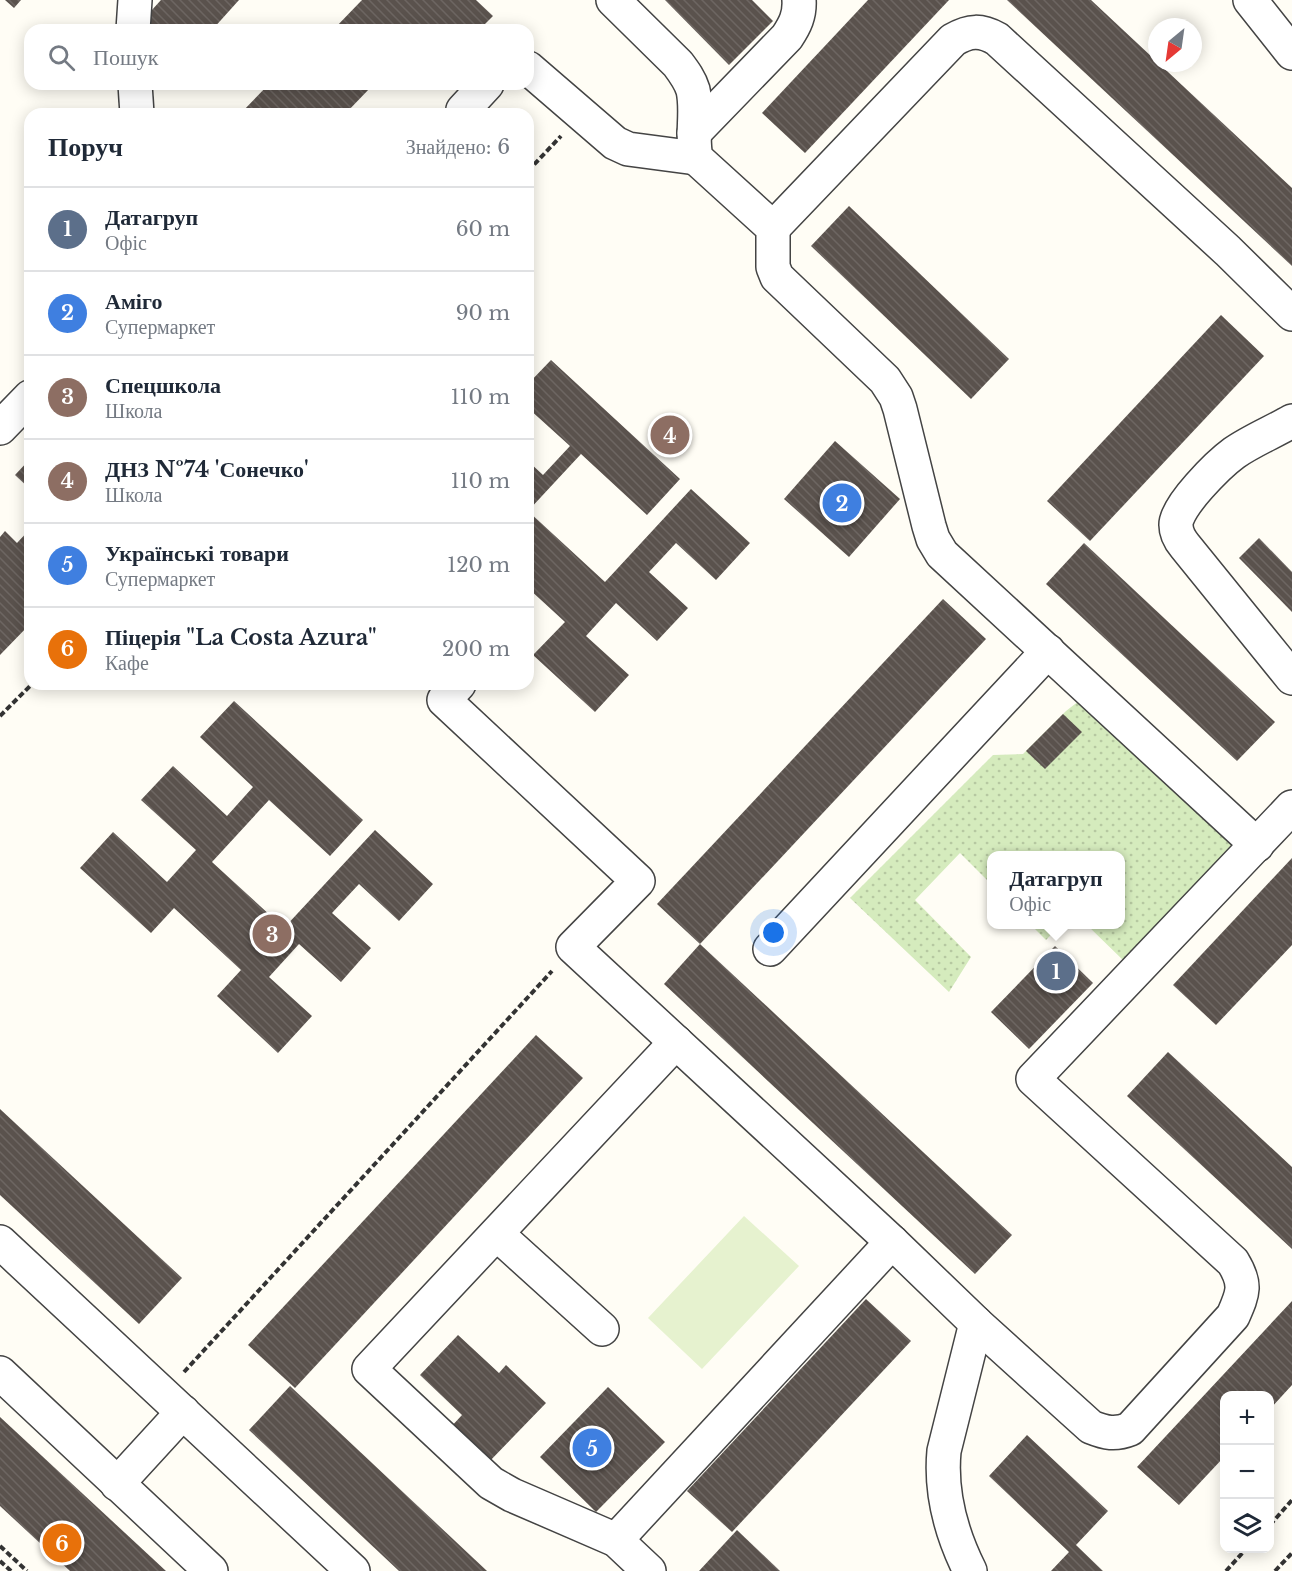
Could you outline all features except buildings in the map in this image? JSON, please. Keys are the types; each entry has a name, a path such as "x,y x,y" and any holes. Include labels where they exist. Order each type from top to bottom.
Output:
{"street":[{"path":"133,24 135,0"},
{"path":"613,0 678,64 687,76 695,105 695,146 773,228 773,267 777,277 885,380 896,397 929,526 933,539 942,554 1257,845"},
{"path":"534,73 615,143 628,149 695,146 787,37 796,23 800,9 799,0"},
{"path":"1250,0 1292,53"},
{"path":"773,228 953,40 965,33 980,32 997,39 1228,251 1292,315"},
{"path":"135,90 137,108"},
{"path":"465,108 481,90"},
{"path":"0,428 24,403"},
{"path":"1292,422 1226,459 1184,504 1177,514 1176,525 1178,536 1185,546 1292,678"},
{"path":"770,949 1048,651"},
{"path":"453,690 444,700 638,881 573,947 892,1242 976,1323 1091,1427 1106,1434 1120,1433 1130,1429 1233,1316 1243,1293 1242,1277 1233,1262 1033,1079 1292,807"},
{"path":"649,1571 616,1540 512,1495 491,1483 360,1379 676,1042"},
{"path":"497,1234 602,1329"},
{"path":"0,1242 353,1571"},
{"path":"616,1540 892,1242"},
{"path":"970,1571 962,1555 946,1504 942,1466 976,1323"},
{"path":"0,1373 211,1571"},
{"path":"117,1484 173,1403"}],"path":[{"path":"534,165 582,114"},
{"path":"0,716 26,690"},
{"path":"173,1403 573,947"},
{"path":"1274,1519 1292,1500"},
{"path":"0,1546 27,1571"},
{"path":"1226,1571 1242,1553"},
{"path":"1275,1571 1292,1553"},
{"path":"0,1561 10,1571"}],"green space":[{"path":"1084,697 1240,846 1126,963 1091,929 1125,929 1125,851 987,851 987,880 960,853 915,900 971,957 949,992 850,898 993,755 1023,754 1066,711"},
{"path":"1035,929 1056,929 1046,940"},
{"path":"744,1216 799,1266 702,1369 648,1318"}],"place":[{"name":"ДНЗ №74 'Сонечко'","path":"670,435"},
{"name":"Аміго","path":"842,503"},
{"name":"Спецшкола","path":"272,934"},
{"name":"Датагруп","path":"1056,971"},
{"name":"Українські товари","path":"592,1448"},
{"name":"Піцерія \"La Costa Azura\"","path":"62,1543"}]}
